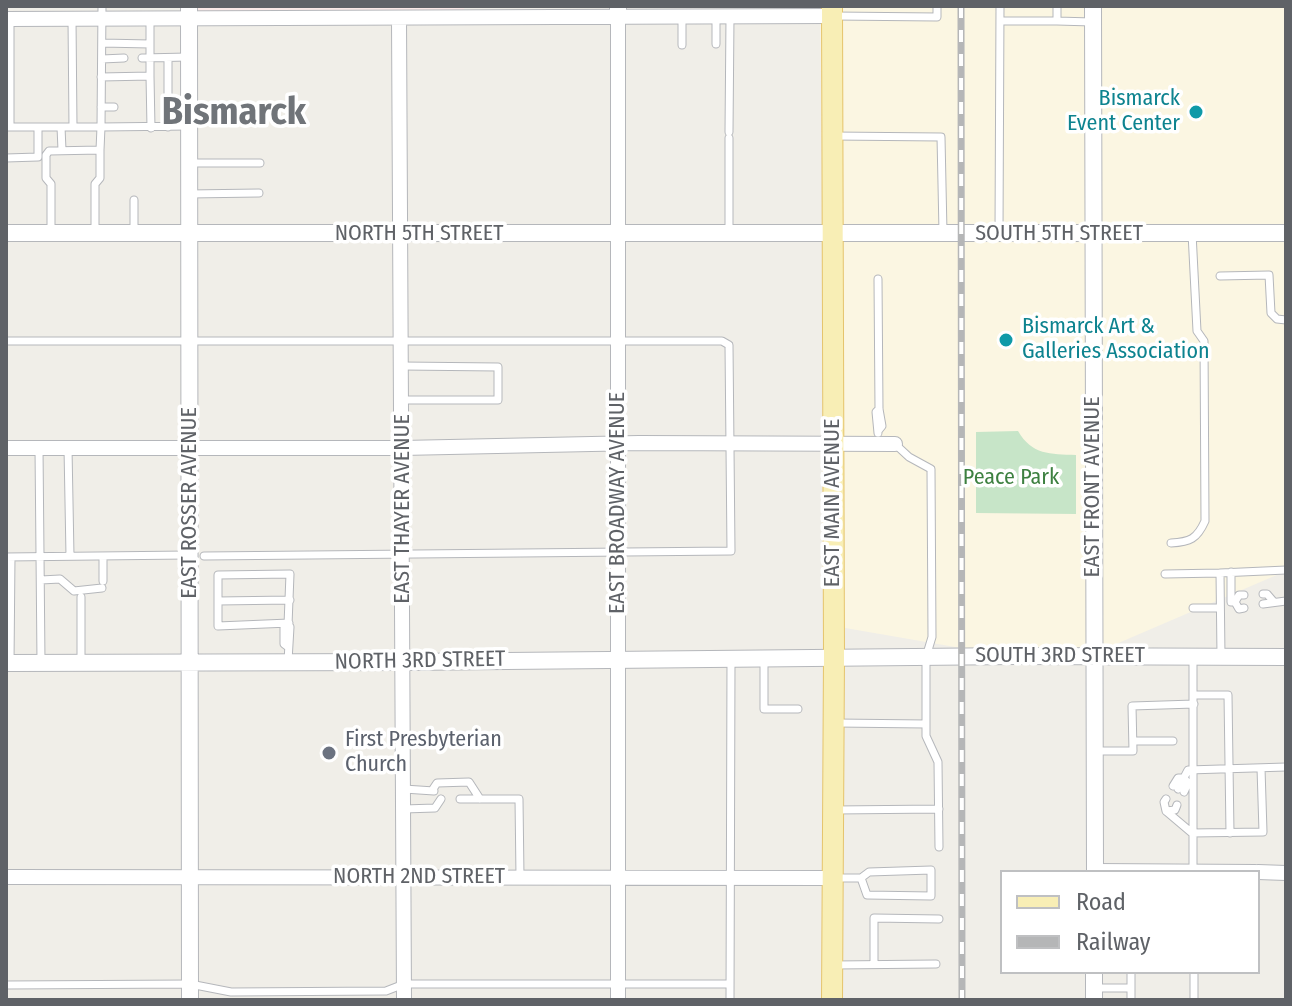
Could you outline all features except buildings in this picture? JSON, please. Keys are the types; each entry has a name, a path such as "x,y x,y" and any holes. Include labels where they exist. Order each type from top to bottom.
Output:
{"main road":[{"name":"EAST MAIN AVENUE","path":"832,11 832,1000"}],"street":[{"path":"8,19 72,19 102,12 150,19 189,12 399,19 618,12 723,17 832,11"},
{"name":"EAST ROSSER AVENUE","path":"189,12 190,449 197,556 190,662 190,992"},
{"name":"EAST BROADWAY AVENUE","path":"618,12 618,1000"},
{"name":"EAST FRONT AVENUE","path":"1093,14 1092,656 1095,870"},
{"name":"EAST THAYER AVENUE","path":"399,19 404,1000"},
{"name":"NORTH 5TH STREET","path":"6,233 832,234"},
{"name":"SOUTH 5TH STREET","path":"832,234 1286,233"},
{"path":"6,448 833,444 878,438 895,444"},
{"name":"NORTH 3RD STREET","path":"8,663 190,662 288,654 404,662 834,657"},
{"name":"SOUTH 3RD STREET","path":"834,657 1286,657"},
{"path":"1260,872 1286,873"},
{"name":"NORTH 2ND STREET","path":"6,877 832,878"}],"lane":[{"path":"863,6 863,16"},
{"path":"832,11 863,16 937,17 937,6"},
{"path":"999,234 1000,6"},
{"path":"1057,6 1057,21"},
{"path":"95,233 95,184 100,178 102,12"},
{"path":"1000,21 1057,21 1093,14"},
{"path":"682,17 682,45"},
{"path":"716,44 723,17"},
{"path":"723,17 729,135 729,233"},
{"path":"8,19 8,127 189,126"},
{"path":"72,19 73,127"},
{"path":"150,19 150,44 146,58 150,76 151,128"},
{"path":"102,43 150,44"},
{"path":"146,58 189,57"},
{"path":"102,59 124,58"},
{"path":"168,58 168,127"},
{"path":"101,77 150,76"},
{"path":"101,107 114,107"},
{"path":"6,158 38,157 38,127"},
{"path":"53,162 58,151 61,127"},
{"path":"831,136 941,137 943,234"},
{"path":"89,150 89,162"},
{"path":"51,233 52,180 46,178 46,155 58,151 100,150"},
{"path":"189,163 260,163"},
{"path":"89,176 95,184"},
{"path":"189,194 259,193"},
{"path":"134,200 134,233"},
{"path":"1171,543 1187,542 1198,536 1205,521 1204,341 1197,331 1192,233"},
{"path":"1220,276 1269,275 1271,313 1277,319 1286,320"},
{"path":"878,279 878,438"},
{"path":"6,341 728,343 731,445 731,551 8,557 8,663"},
{"path":"402,366 498,367 498,400 402,400"},
{"path":"895,444 909,457 931,469 932,637 926,657 926,736 938,762 939,847"},
{"path":"39,448 41,662"},
{"path":"68,448 70,556"},
{"path":"41,580 60,579 74,591 103,584 103,557"},
{"path":"1165,574 1286,570"},
{"path":"1231,572 1231,602 1235,602 1239,609 1244,602"},
{"path":"1220,573 1221,656"},
{"path":"288,625 218,626 218,575 290,574 288,654"},
{"path":"81,597 81,662"},
{"path":"218,601 290,600"},
{"path":"1263,601 1286,601"},
{"path":"1193,608 1220,608"},
{"path":"1193,655 1193,870"},
{"path":"764,658 764,709 798,709"},
{"path":"730,1000 731,659"},
{"path":"1093,751 1133,751 1132,706 1228,695 1230,833"},
{"path":"834,723 926,724"},
{"path":"1133,741 1173,741"},
{"path":"1178,789 1178,778 1184,778 1188,770 1286,767"},
{"path":"1171,802 1164,802 1166,811 1192,833 1263,832 1261,768"},
{"path":"433,789 437,783 469,782 480,799"},
{"path":"404,789 433,789 443,799 435,808 404,809"},
{"path":"460,799 519,799 520,877"},
{"path":"833,810 939,809"},
{"path":"832,878 861,878 869,872 931,870 931,896 867,895 861,878"},
{"path":"874,964 874,918 939,919"},
{"path":"832,965 936,964"},
{"path":"1131,974 1131,1000"},
{"path":"1194,974 1194,1000"},
{"path":"6,985 190,992 301,992 386,991 404,984 730,984"},
{"path":"1094,987 1131,988"}],"shaded area":[{"path":"189,6 464,6 464,18 189,19"},
{"path":"820,6 1286,6 1286,571 1065,666 828,625"}],"green space":[{"name":"Peace Park","path":"1018,431 1036,449 1076,455 1076,514 976,513 976,432"}],"railway":[{"path":"961,6 962,1000"}],"place":[{"name":"Bismarck Event Center","path":"1196,112"},
{"name":"Bismarck Art & Galleries Association","path":"1006,340"},
{"name":"First Presbyterian Church","path":"329,753"}],"district":[{"name":"Bismarck","path":"234,113"}]}
